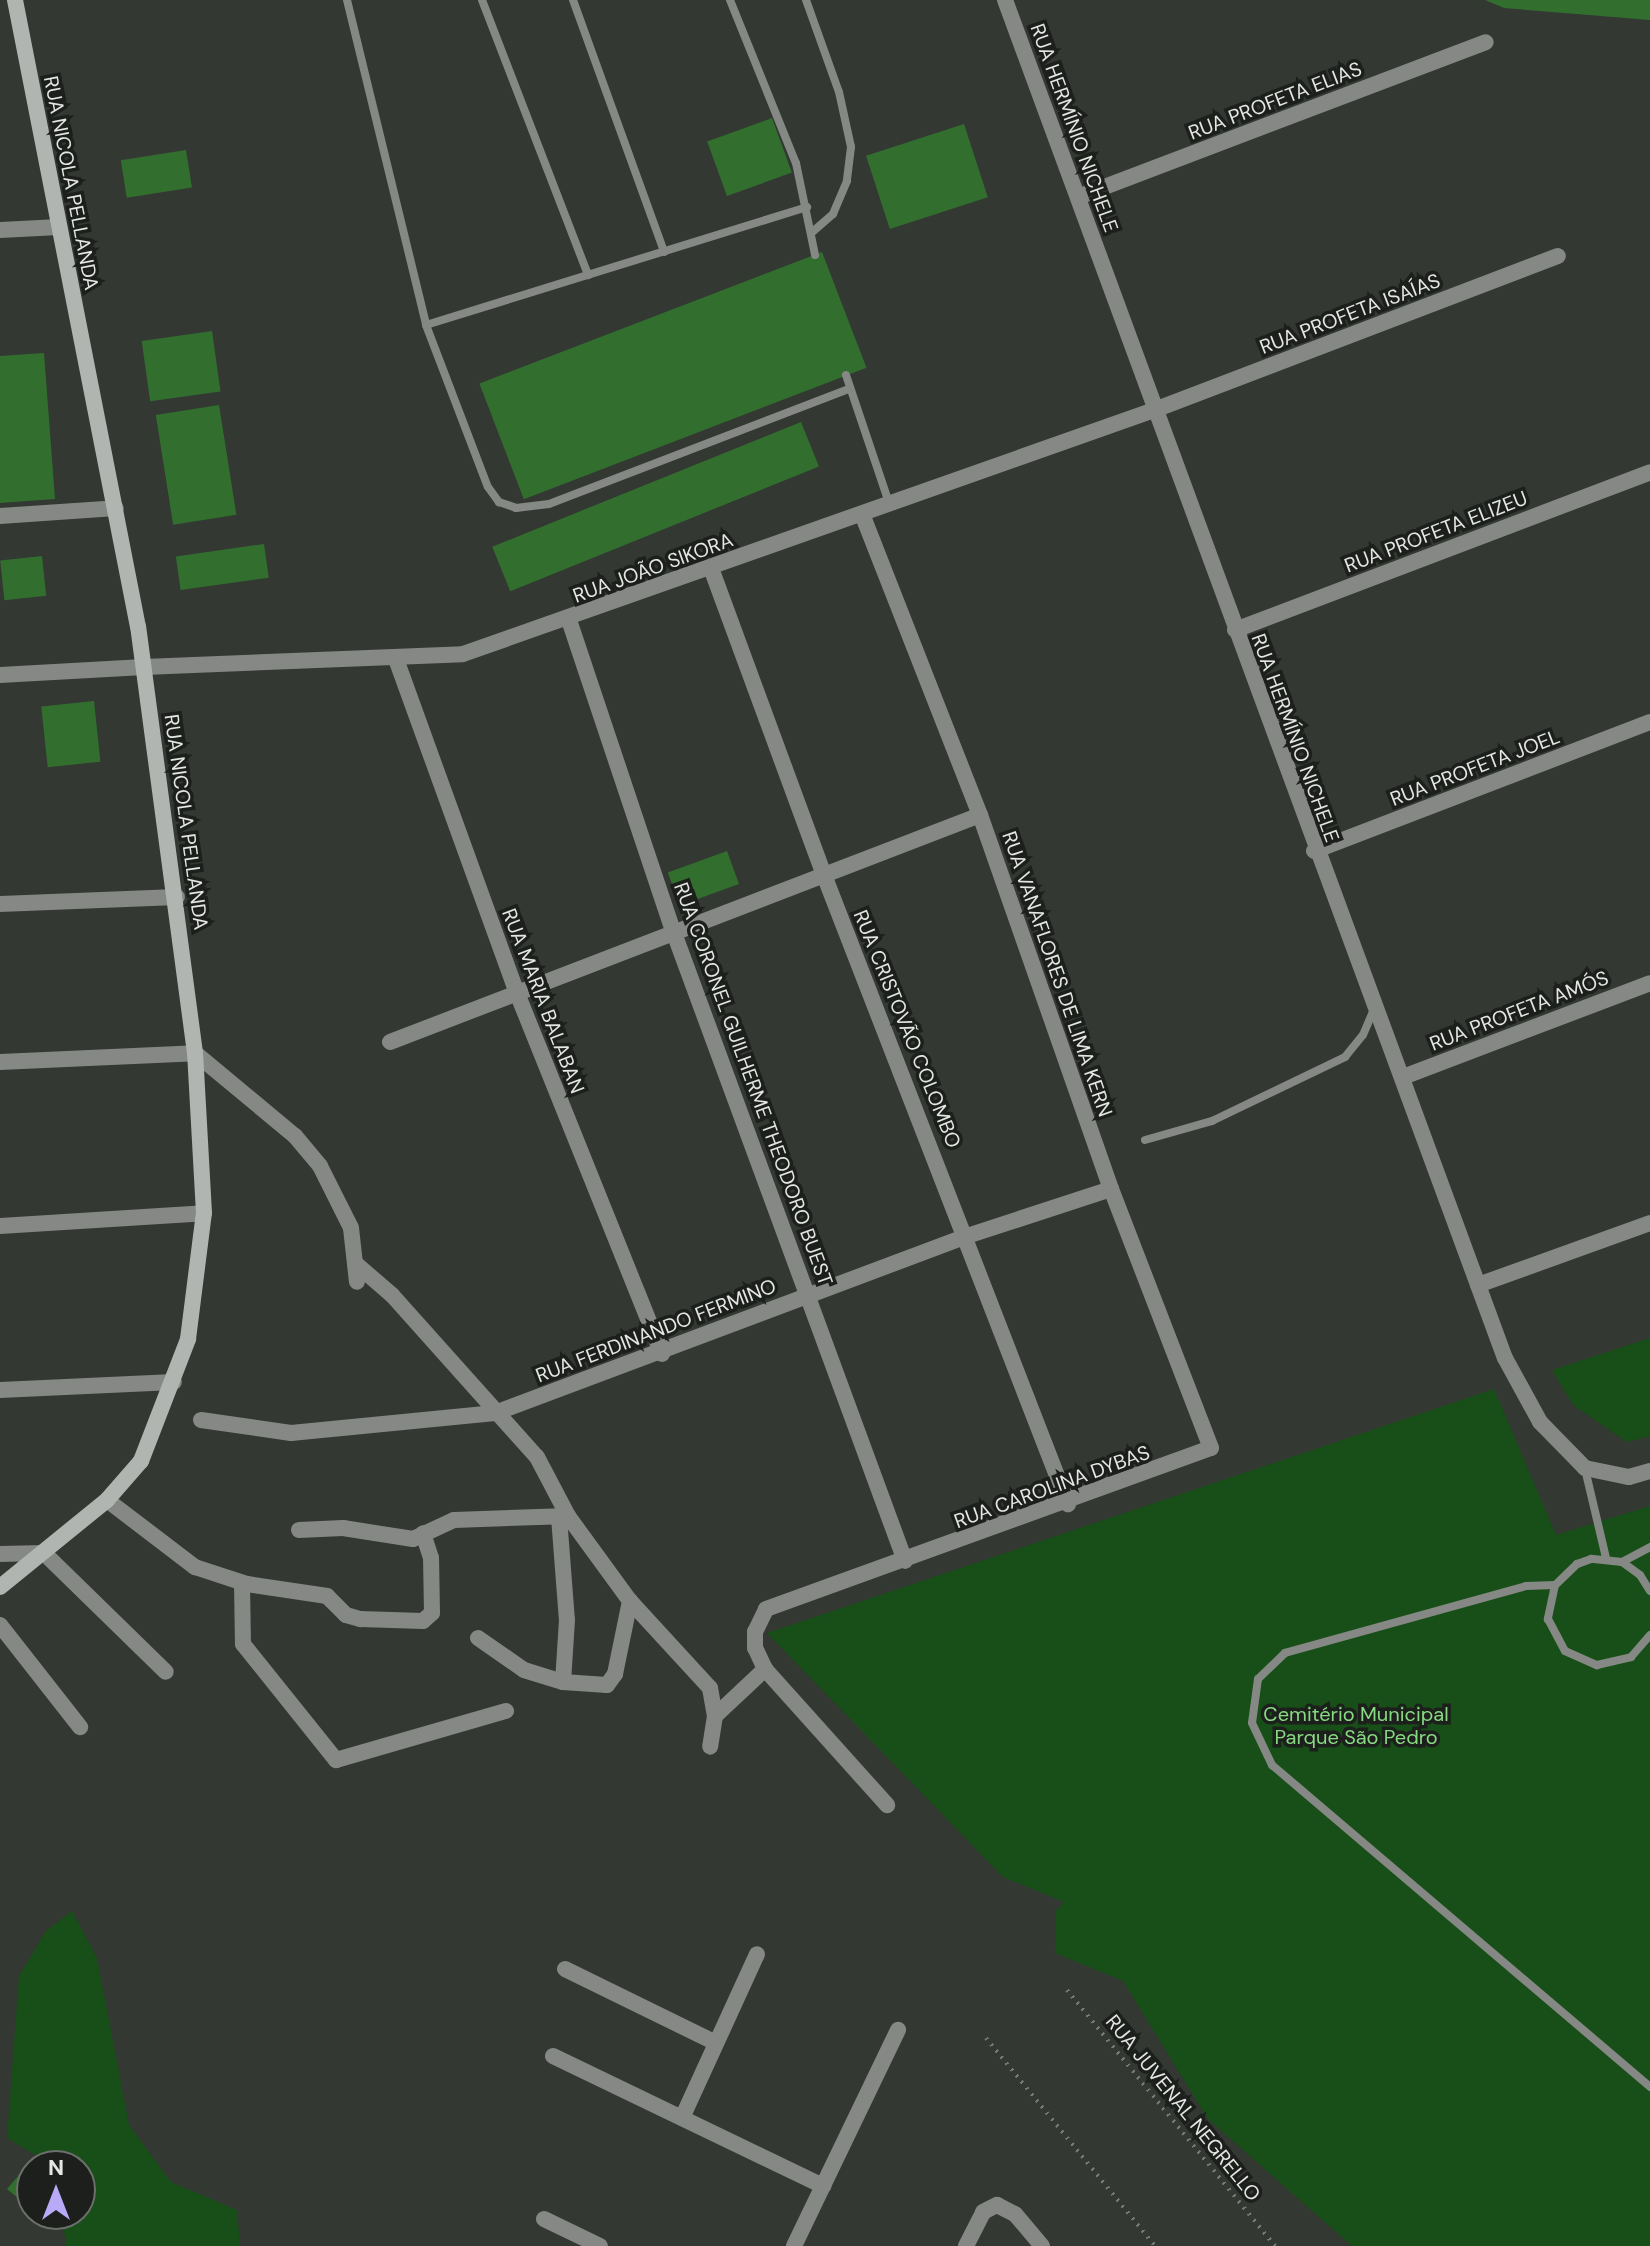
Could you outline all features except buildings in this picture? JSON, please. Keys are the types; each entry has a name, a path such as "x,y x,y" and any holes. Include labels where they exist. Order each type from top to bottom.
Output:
{"main road":[{"name":"RUA NICOLA PELLANDA","path":"0,1587 107,1500 141,1461 188,1339 204,1213 195,1053 177,897 144,667 116,508 15,0"}],"street":[{"name":"RUA HERMÍNIO NICHELE","path":"1005,0 1157,409 1314,851 1376,1005 1505,1358 1540,1422 1585,1468"},
{"name":"RUA PROFETA ELIAS","path":"1078,197 1486,42"},
{"path":"0,230 59,227"},
{"name":"RUA PROFETA ISAÍAS","path":"1157,409 1558,256"},
{"name":"RUA JOÃO SIKORA","path":"0,675 332,657 396,659 463,654 569,620 1157,409"},
{"name":"RUA PROFETA ELIZEU","path":"1235,630 1650,472"},
{"path":"0,516 116,508"},
{"name":"RUA VANAFLORES DE LIMA KERN","path":"862,514 980,815 1111,1189 1211,1448"},
{"name":"RUA CRISTOVÃO COLOMBO","path":"711,568 824,875 967,1236 1068,1504"},
{"name":"RUA CORONEL GUILHERME THEODORO BUEST","path":"569,620 674,933 811,1294 905,1561"},
{"name":"RUA MARIA BALABAN","path":"396,659 517,993 662,1354"},
{"name":"RUA PROFETA JOEL","path":"1314,851 1650,722"},
{"path":"390,1042 980,815"},
{"path":"0,904 177,897"},
{"name":"RUA PROFETA AMÓS","path":"1403,1077 1650,983"},
{"path":"0,1062 195,1053 295,1136 320,1166 339,1196 357,1282"},
{"name":"RUA FERDINANDO FERMINO","path":"201,1420 291,1433 495,1413 662,1354 967,1236 1111,1189"},
{"path":"0,1226 204,1213"},
{"path":"1478,1285 1650,1223"},
{"path":"355,1263 392,1295 537,1457 563,1516 630,1601 710,1688 715,1716 710,1747"},
{"path":"0,1390 174,1382"},
{"name":"RUA CAROLINA DYBAS","path":"765,1669 755,1648 755,1632 766,1609 1068,1504 1211,1448"},
{"path":"1585,1468 1629,1477 1650,1471"},
{"path":"107,1500 165,1549 195,1567 242,1583 327,1596 346,1615 360,1619 423,1621 432,1613 431,1558 423,1533"},
{"path":"299,1530 343,1528 413,1539 454,1520 563,1516"},
{"path":"563,1516 567,1620 563,1682"},
{"path":"0,1554 44,1553 166,1672"},
{"path":"242,1583 243,1644 336,1760 506,1711"},
{"path":"478,1638 524,1670 563,1682 607,1685 615,1674 630,1601"},
{"path":"0,1625 80,1727"},
{"path":"715,1716 765,1669 887,1805"},
{"path":"682,2118 757,1954"},
{"path":"565,1969 716,2043"},
{"path":"794,2246 898,2030"},
{"path":"553,2056 823,2186"},
{"path":"966,2246 983,2212 997,2205 1015,2214 1042,2246"},
{"path":"544,2219 600,2246"}],"lane":[{"path":"347,0 426,325 488,487 499,502 516,508 549,504 849,389"},
{"path":"482,0 588,275"},
{"path":"573,0 664,252"},
{"path":"730,0 775,106 807,207 815,255"},
{"path":"806,0 839,92 851,147 847,181 833,214 812,232"},
{"path":"426,325 807,207"},
{"path":"846,375 889,504"},
{"path":"1145,1140 1212,1121 1345,1057 1363,1035 1376,1005"},
{"path":"1585,1468 1606,1558"},
{"path":"1622,1562 1650,1547"},
{"path":"1650,1591 1640,1575 1622,1562 1606,1558 1577,1564 1555,1585 1548,1619 1554,1636 1572,1656 1597,1665 1615,1664 1647,1645 1650,1635"},
{"path":"1555,1585 1526,1586 1285,1653 1258,1679 1252,1723 1272,1765 1650,2087"}],"path":[{"name":"RUA JUVENAL NEGRELLO","path":"1067,1990 1275,2246"},
{"path":"986,2038 1155,2246"}],"green space":[{"path":"1650,1338 1650,1436 1627,1442 1573,1405 1552,1370"},
{"name":"Cemitério Municipal Parque São Pedro","path":"1494,1389 1556,1535 1650,1506 1650,2246 1352,2246 1208,2119 1123,1981 1055,1953 1056,1911 1064,1902 1003,1877 767,1633"},
{"path":"72,1911 97,1958 129,2125 171,2182 237,2210 240,2246 66,2246 64,2230 96,2230 96,2150 27,2150 7,2138 19,1976 46,1931"}]}
